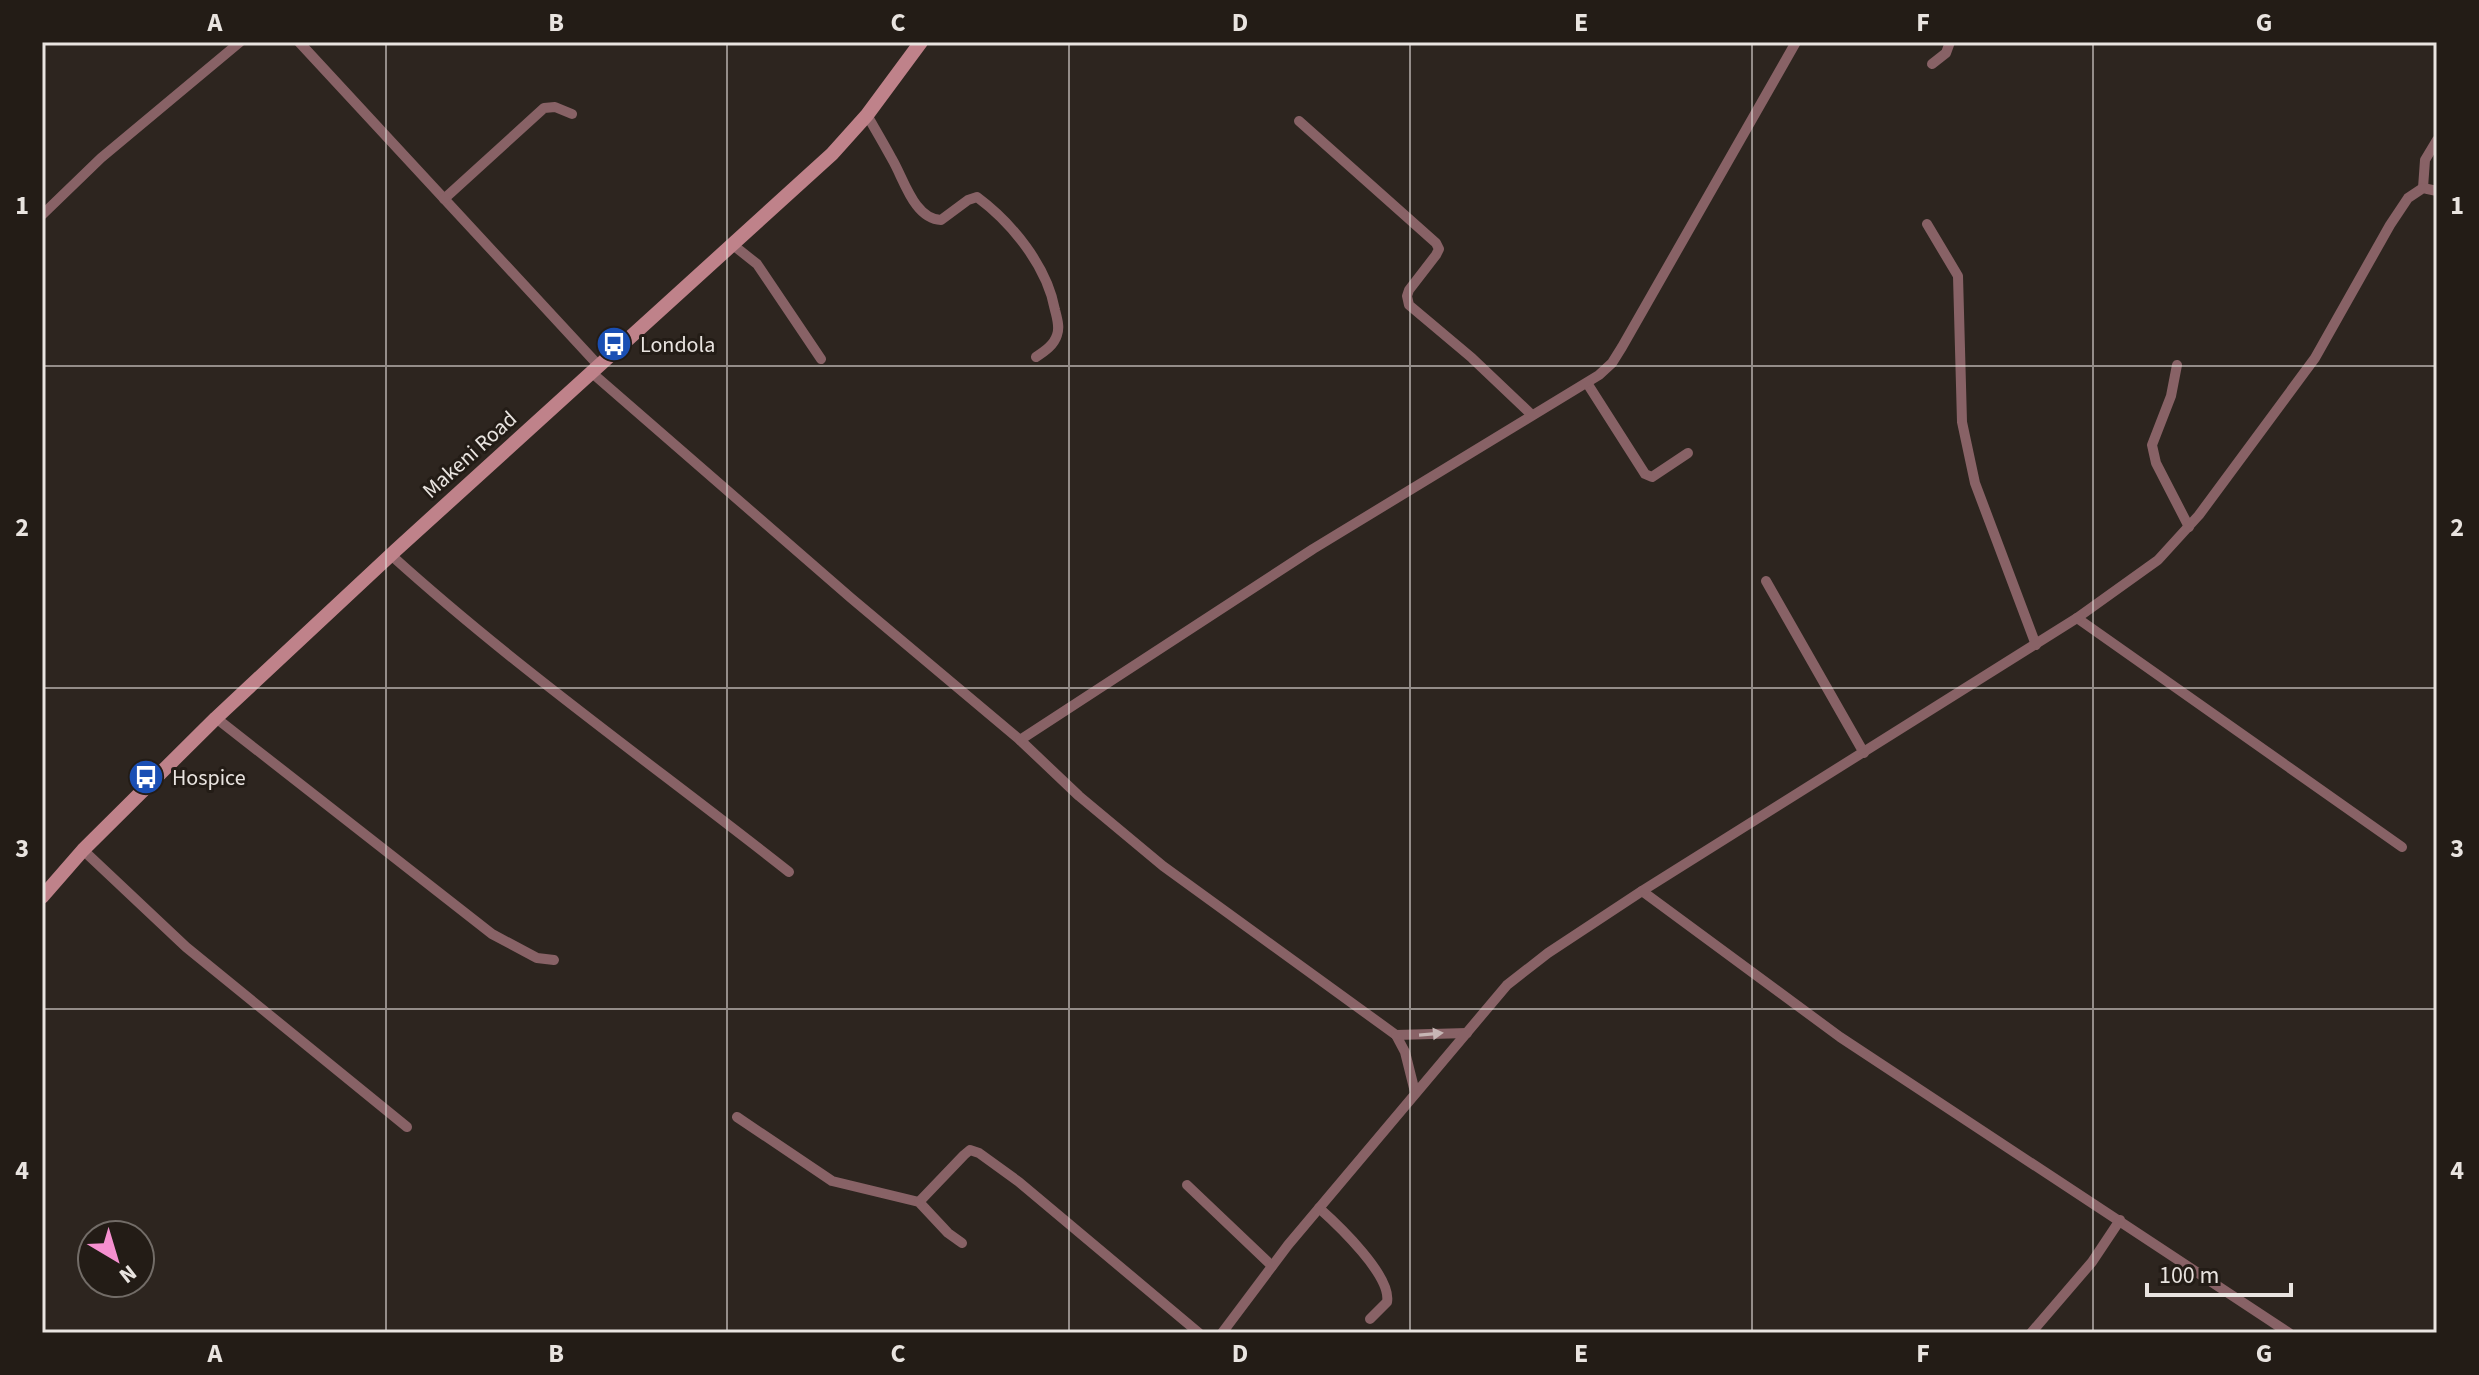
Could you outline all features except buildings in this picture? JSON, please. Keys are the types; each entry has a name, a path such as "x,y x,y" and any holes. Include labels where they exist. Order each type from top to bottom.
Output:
{"main road":[{"name":"Makeni Road","path":"42,897 83,850 216,718 832,154 867,115 921,42"}],"street":[{"path":"42,215 101,158 240,42"},
{"path":"299,42 595,369 851,598 1020,740 1079,796 1163,866 1396,1035 1405,1052 1415,1092"},
{"path":"1020,740 1301,557 1587,383 1605,369 1617,355 1796,42"},
{"path":"1932,64 1946,53 1950,42"},
{"path":"444,199 544,108 555,107 572,114"},
{"path":"867,115 910,196 924,212 941,220 977,197 1012,231 1038,263 1052,295 1058,328 1052,345 1036,357"},
{"path":"1299,121 1436,243 1439,249 1436,255 1409,290 1409,305 1472,358 1532,415"},
{"path":"2423,188 2425,160 2437,140"},
{"path":"1222,1333 1319,1208 1507,985 1548,953 1642,891 2036,645 2158,560 2189,527 2315,358 2408,198 2423,188 2437,191"},
{"path":"1927,224 1958,276 1962,422 1975,483 2036,645"},
{"path":"733,245 757,264 821,359"},
{"path":"2177,365 2171,396 2152,445 2156,463 2189,527"},
{"path":"1587,383 1645,474 1652,477 1688,453"},
{"path":"391,555 550,689 789,872"},
{"path":"1766,581 1864,753"},
{"path":"2077,618 2402,847"},
{"path":"216,718 492,934 537,958 554,960"},
{"path":"83,850 186,947 407,1127"},
{"path":"1642,891 1840,1037 2289,1333"},
{"path":"1396,1035 1467,1033"},
{"path":"737,1117 759,1135 837,1183 919,1202 948,1233 962,1243"},
{"path":"919,1202 970,1150 979,1153 1019,1182 1199,1333"},
{"path":"1187,1185 1272,1266"},
{"path":"1319,1208 1359,1250 1387,1290 1387,1302 1370,1319"},
{"path":"2031,1333 2092,1262 2120,1220"}],"place":[{"name":"Londola","path":"614,344"},
{"name":"Hospice","path":"146,777"}]}
